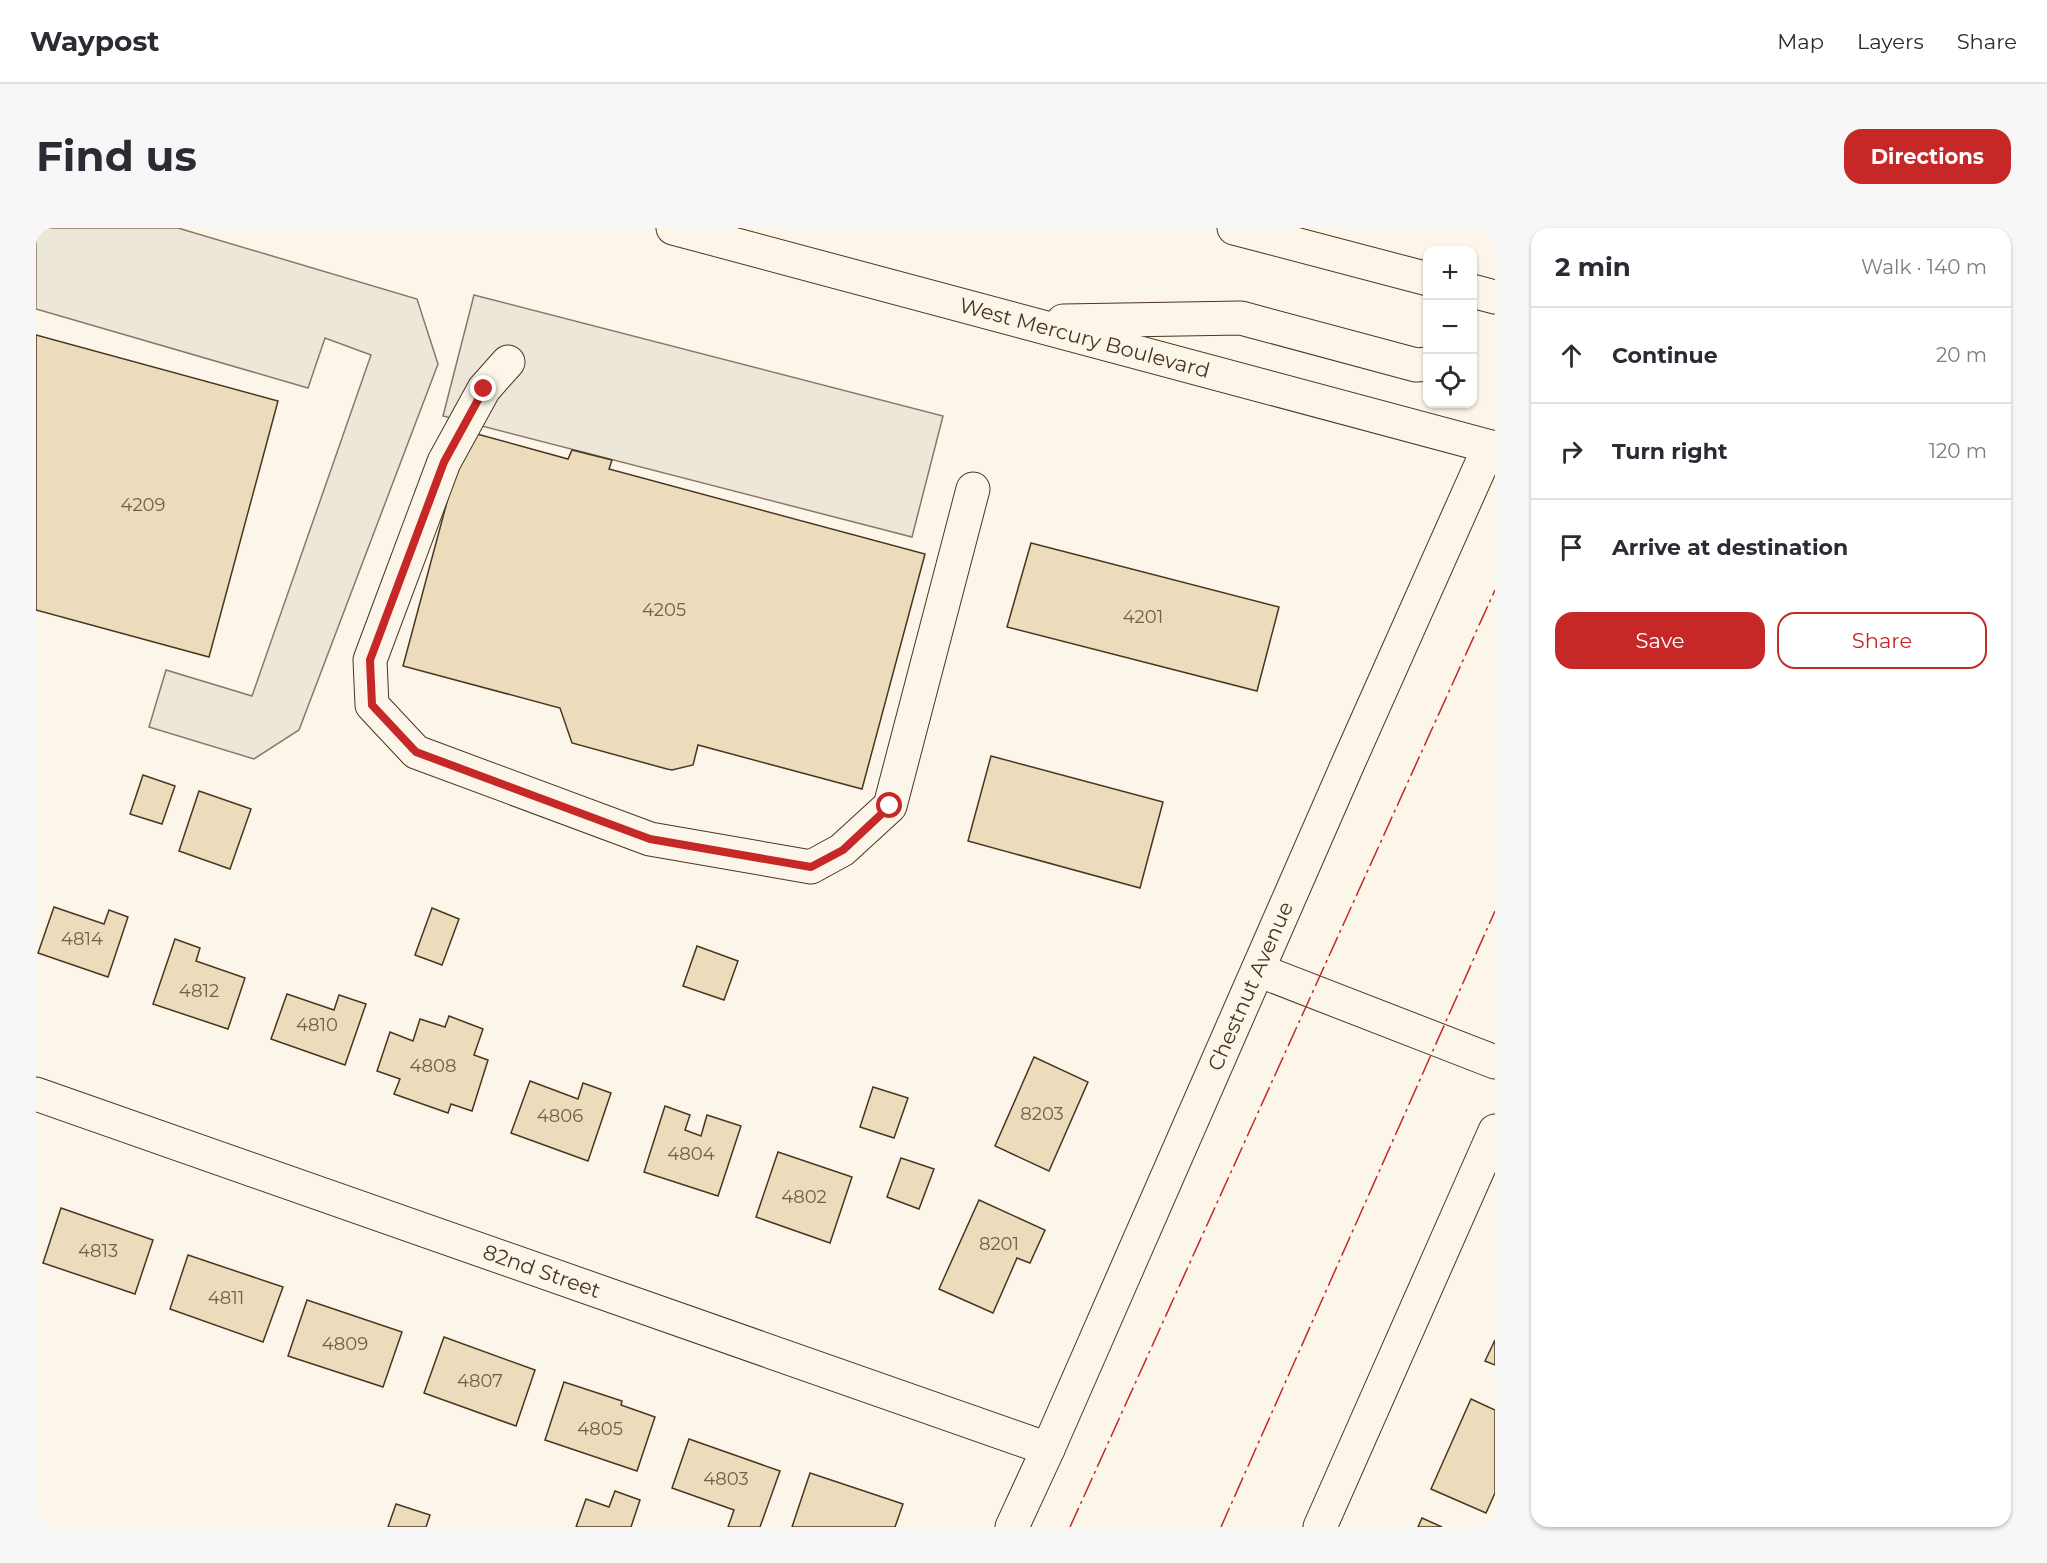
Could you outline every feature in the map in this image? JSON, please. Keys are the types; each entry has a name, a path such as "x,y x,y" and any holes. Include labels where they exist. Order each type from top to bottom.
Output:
{"main road":[{"name":"West Mercury Boulevard","path":"673,228 1493,444"},
{"path":"1234,228 1423,278"},
{"path":"1025,322 1241,318 1416,365 1423,364"},
{"path":"508,362 484,389 444,462 370,660 372,705 416,752 650,839 811,867 843,850 890,806 973,489"},
{"name":"Chestnut Avenue","path":"1012,1527 1493,444"},
{"path":"1258,970 1495,1062"},
{"name":"82nd Street","path":"36,1094 1048,1449"},
{"path":"1320,1527 1495,1131"}],"shaded area":[{"path":"36,228 178,228 417,299 438,364 299,730 254,759 149,727 166,670 252,696 371,355 325,338 308,388 36,309"},
{"path":"474,295 943,416 912,537 443,416"}],"building":[{"path":"36,335 278,401 209,657 36,610"},
{"path":"466,431 568,459 572,450 612,460 609,469 925,554 862,789 698,745 693,765 667,769 572,743 560,708 403,666"},
{"path":"1031,543 1279,607 1257,691 1007,627"},
{"path":"991,756 1163,802 1140,888 968,841"},
{"path":"143,775 175,786 162,824 130,814"},
{"path":"199,791 251,809 230,869 179,851"},
{"path":"54,907 104,924 109,910 128,917 108,977 38,953"},
{"path":"432,908 459,919 442,965 415,955"},
{"path":"175,939 200,948 196,961 245,978 228,1029 153,1004"},
{"path":"697,946 738,961 724,1000 683,986"},
{"path":"287,994 334,1010 339,995 366,1004 345,1065 271,1039"},
{"path":"449,1016 483,1029 474,1055 488,1060 472,1111 451,1104 448,1113 394,1094 400,1079 377,1071 390,1032 413,1041 420,1019 445,1027"},
{"path":"1034,1057 1088,1082 1049,1171 995,1146"},
{"path":"530,1081 578,1099 583,1083 611,1093 588,1161 511,1133"},
{"path":"873,1087 908,1098 894,1138 860,1127"},
{"path":"665,1106 690,1115 685,1130 701,1136 707,1115 741,1126 718,1196 644,1172"},
{"path":"778,1152 852,1177 830,1243 756,1217"},
{"path":"901,1158 934,1169 919,1209 887,1197"},
{"path":"979,1200 1045,1230 1030,1263 1017,1258 993,1313 939,1289"},
{"path":"61,1208 153,1240 135,1294 43,1263"},
{"path":"188,1255 283,1287 263,1342 170,1309"},
{"path":"307,1300 402,1332 383,1387 288,1356"},
{"path":"444,1337 535,1370 516,1426 424,1393"},
{"path":"1495,1340 1495,1365 1485,1361"},
{"path":"564,1382 622,1401 621,1405 655,1417 637,1471 545,1440"},
{"path":"1471,1399 1495,1410 1495,1493 1486,1513 1431,1489"},
{"path":"689,1439 780,1471 760,1527 728,1527 734,1510 672,1488"},
{"path":"810,1473 903,1504 895,1527 792,1527"},
{"path":"615,1491 640,1500 631,1527 576,1527 586,1499 609,1507"},
{"path":"396,1504 430,1515 426,1527 388,1527"},
{"path":"1422,1518 1442,1527 1418,1527"}],"power":[{"path":"1070,1527 1495,590"},
{"path":"1221,1527 1495,911"}],"route":[{"path":"484,389 444,462 370,660 372,705 416,752 650,839 811,867 843,850 890,806"}]}
